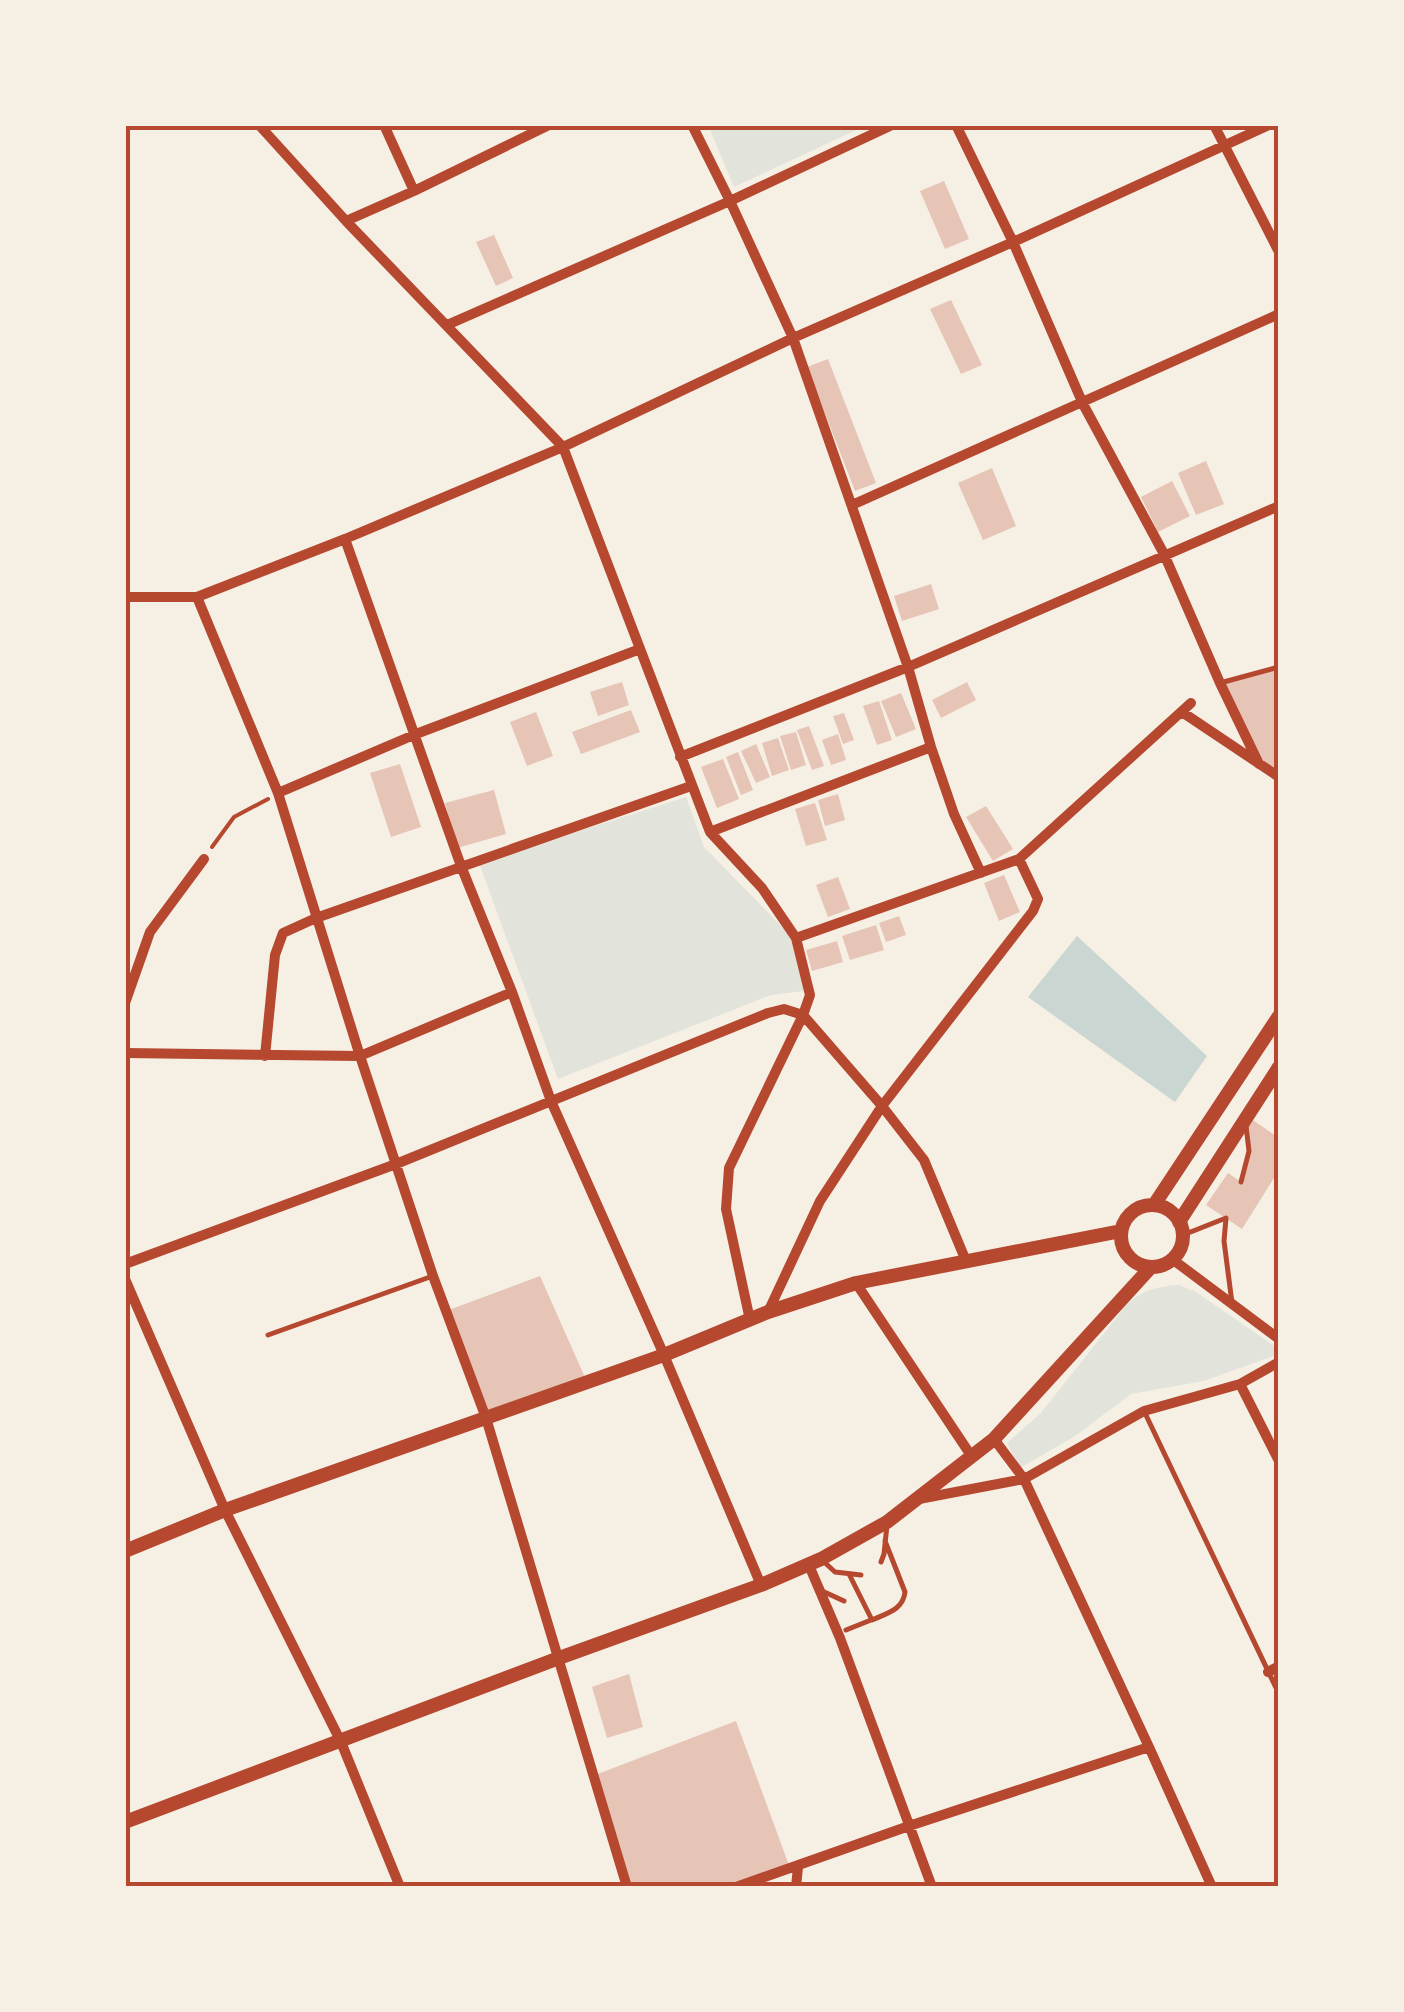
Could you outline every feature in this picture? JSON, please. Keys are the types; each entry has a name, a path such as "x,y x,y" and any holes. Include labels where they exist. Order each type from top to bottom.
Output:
{"main road":[{"path":"1154,1205 1279,1016"},
{"path":"1181,1228 1169,1210 1154,1205 1139,1208 1126,1217 1120,1231 1122,1244 1128,1256 1139,1264 1162,1266 1172,1259 1180,1248 1181,1228 1279,1067"},
{"path":"125,1552 224,1510 664,1354 768,1312 856,1284 1120,1231"},
{"path":"125,1822 761,1586 887,1522 994,1439 1151,1267"}],"street":[{"path":"258,125 563,446 710,832 762,888 796,938 810,995 804,1015 729,1168 726,1209 750,1320"},
{"path":"384,125 414,190"},
{"path":"692,125 793,338 908,666 954,814 981,873"},
{"path":"447,326 892,125"},
{"path":"956,125 1013,242 1082,404 1164,554 1259,764"},
{"path":"1214,125 1279,252"},
{"path":"125,597 197,597 345,538 563,446 793,338 1269,125"},
{"path":"346,221 546,126"},
{"path":"852,506 1279,314"},
{"path":"680,757 908,666 1279,506"},
{"path":"345,538 461,866 551,1100 761,1586"},
{"path":"197,597 278,793 433,1276 486,1418 627,1887"},
{"path":"278,793 416,734 640,650"},
{"path":"796,938 1019,859 1192,703"},
{"path":"1182,712 1279,777"},
{"path":"710,832 931,747"},
{"path":"265,1056 275,955 283,933 692,786"},
{"path":"125,1003 150,932 204,859"},
{"path":"768,1312 820,1201 882,1106 1033,911 1038,899 1019,859"},
{"path":"125,1053 360,1056 512,992"},
{"path":"125,1264 396,1164 768,1012 784,1009 804,1015 924,1160 966,1261"},
{"path":"1172,1259 1279,1339"},
{"path":"125,1279 224,1510 341,1742 400,1887"},
{"path":"856,1284 972,1457"},
{"path":"914,1500 1024,1479 1144,1411 1240,1384 1279,1362"},
{"path":"1240,1384 1279,1460"},
{"path":"994,1439 1024,1479 1212,1887"},
{"path":"814,1561 818,1588 843,1634 932,1887"},
{"path":"736,1887 1149,1746"},
{"path":"796,1887 798,1867"}],"lane":[{"path":"1220,683 1279,666"},
{"path":"1242,1182 1248,1151 1245,1120"},
{"path":"1181,1228 1226,1218 1224,1241 1232,1304"},
{"path":"268,1335 433,1276"},
{"path":"1144,1411 1274,1669 1279,1694"},
{"path":"881,1562 887,1522"},
{"path":"843,1634 899,1608 904,1600 905,1592 885,1541"},
{"path":"814,1561 835,1572 861,1575"},
{"path":"849,1574 872,1620"},
{"path":"818,1588 844,1601"},
{"path":"843,1634 853,1618"}],"path":[{"path":"204,859 234,817 278,793"}],"shaded area":[{"path":"708,125 867,125 734,187"},
{"path":"686,797 704,847 793,938 804,991 771,995 558,1079 479,863"},
{"path":"1077,936 1207,1056 1175,1102 1028,997"},
{"path":"1179,1285 1196,1292 1279,1349 1279,1354 1204,1381 1131,1394 1075,1436 1020,1468 1007,1443 1040,1414 1128,1303 1152,1290"}],"building":[{"path":"944,181 969,239 945,249 920,191"},
{"path":"494,235 513,278 496,286 476,242"},
{"path":"951,300 982,365 961,374 930,309"},
{"path":"828,359 876,483 855,491 807,367"},
{"path":"1206,461 1224,504 1196,515 1178,473"},
{"path":"992,468 1016,526 983,540 958,483"},
{"path":"1172,481 1190,516 1158,532 1141,497"},
{"path":"931,584 939,609 902,621 894,596"},
{"path":"1279,667 1279,777 1259,764 1220,683"},
{"path":"622,682 629,705 598,716 590,692"},
{"path":"967,682 976,700 941,718 932,700"},
{"path":"901,693 916,729 896,737 881,701"},
{"path":"879,701 892,740 877,745 863,706"},
{"path":"631,710 640,732 581,754 572,732"},
{"path":"536,712 553,756 527,766 510,722"},
{"path":"844,713 854,740 843,744 833,716"},
{"path":"809,726 824,766 812,770 797,730"},
{"path":"796,732 806,765 791,770 780,736"},
{"path":"838,734 846,760 831,765 822,740"},
{"path":"778,738 789,770 772,776 762,743"},
{"path":"756,744 770,777 756,783 741,751"},
{"path":"738,752 753,790 741,795 726,757"},
{"path":"723,759 739,799 717,808 701,767"},
{"path":"400,764 421,827 391,837 370,773"},
{"path":"494,790 506,834 457,848 445,803"},
{"path":"838,794 845,820 825,826 818,800"},
{"path":"815,803 827,840 806,846 795,809"},
{"path":"986,806 1013,849 993,861 966,817"},
{"path":"1004,875 1020,912 999,921 984,883"},
{"path":"838,877 850,909 828,917 816,885"},
{"path":"899,916 906,935 886,942 879,923"},
{"path":"876,925 884,950 850,960 842,936"},
{"path":"837,941 843,962 812,971 806,950"},
{"path":"1247,1116 1279,1138 1279,1170 1242,1229 1206,1205 1228,1173 1241,1182 1249,1151"},
{"path":"540,1276 587,1382 486,1418 446,1311"},
{"path":"629,1674 643,1727 607,1738 592,1687"},
{"path":"736,1721 790,1868 730,1887 629,1887 595,1775"}]}
